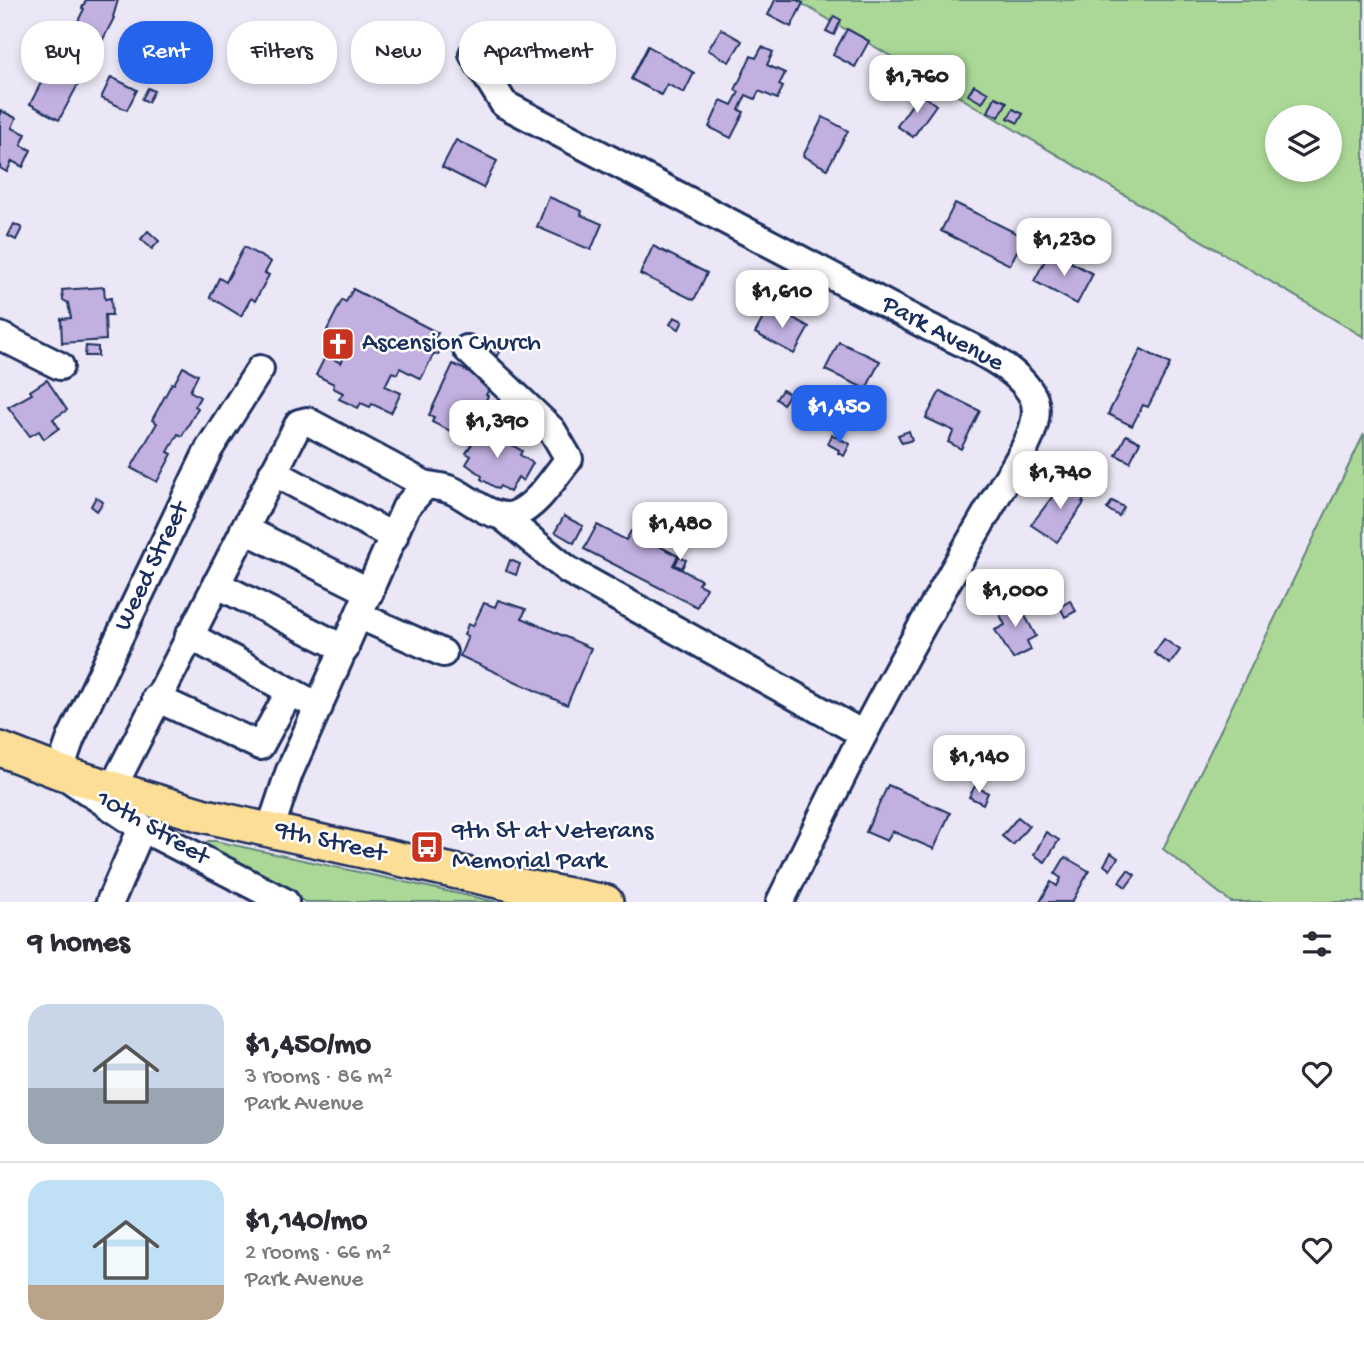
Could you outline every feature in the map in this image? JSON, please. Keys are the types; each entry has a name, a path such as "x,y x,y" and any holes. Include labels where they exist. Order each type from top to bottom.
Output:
{"main road":[{"name":"9th Street","path":"0,749 58,772 202,815 511,884 606,902"}],"street":[{"name":"Park Avenue","path":"492,84 504,104 974,348 1010,371 1033,398 1035,421 1023,451 863,734 780,902"},
{"path":"0,336 60,366"},
{"path":"467,349 552,430 569,460 532,502 516,515 502,516"},
{"name":"Weed Street","path":"58,772 71,738 209,449 261,369"},
{"path":"112,789 273,472 299,423 307,421 426,485 450,488 482,508 502,516 568,570 863,734"},
{"path":"273,472 394,537"},
{"path":"270,830 289,773 406,507 426,485"},
{"path":"244,529 443,653"},
{"path":"216,584 345,649"},
{"path":"189,635 318,707"},
{"path":"156,698 260,746 290,691"},
{"name":"10th Street","path":"58,772 142,828 285,902"},
{"path":"110,902 142,828"}],"green space":[{"path":"796,0 1364,0 1364,337"},
{"path":"1364,434 1364,902 1231,902 1163,849"},
{"path":"208,841 497,902 305,902 205,851 203,847"}],"building":[{"path":"86,0 118,0 114,18 104,37 104,21 78,21 84,9 82,8"},
{"path":"775,0 797,0 803,3 791,27 768,15"},
{"path":"834,16 841,20 834,35 826,31"},
{"path":"721,29 742,41 729,62 708,50"},
{"path":"847,29 869,41 855,67 833,55"},
{"path":"648,46 694,73 684,93 667,84 661,95 631,79"},
{"path":"762,47 773,52 767,65 785,73 779,85 783,87 777,99 759,91 755,99 746,95 739,110 744,112 731,138 709,127 721,100 732,105 739,92 735,90 751,56 756,58"},
{"path":"946,74 962,81 957,92 941,84"},
{"path":"111,77 118,80 118,84 125,84 137,90 127,110 101,98"},
{"path":"40,84 78,84 59,120 30,104"},
{"path":"974,85 988,93 982,103 968,95"},
{"path":"148,88 154,91 148,102 142,99"},
{"path":"920,93 936,105 913,137 897,126"},
{"path":"995,97 1007,102 999,117 988,112"},
{"path":"1013,109 1023,114 1018,123 1008,118"},
{"path":"0,110 16,118 12,128 26,134 21,145 31,150 23,167 12,161 7,172 0,168"},
{"path":"823,117 848,131 827,169 803,156"},
{"path":"456,140 497,161 483,188 442,167"},
{"path":"549,197 582,211 581,215 602,224 591,250 537,227"},
{"path":"955,203 1024,237 1010,265 941,231"},
{"path":"1054,218 1063,223 1057,234 1048,229"},
{"path":"14,224 22,228 16,240 8,236"},
{"path":"148,231 159,241 152,249 141,239"},
{"path":"653,246 707,273 694,300 640,274"},
{"path":"244,247 271,262 265,273 269,275 255,301 251,298 241,316 210,297 219,278 226,282"},
{"path":"1050,251 1093,274 1077,304 1034,281"},
{"path":"104,287 105,299 111,298 112,315 105,315 106,340 62,343 61,319 71,318 68,303 63,300 62,290"},
{"path":"353,289 438,333 433,341 442,346 438,355 434,353 421,379 400,368 397,374 392,372 385,386 401,393 391,413 372,404 370,407 361,403 358,408 339,399 343,393 333,388 334,384 316,375 326,355 341,363 348,348 345,346 348,340 327,330 342,300 346,302"},
{"path":"770,305 809,327 794,354 755,333"},
{"path":"674,317 683,321 679,329 670,324"},
{"path":"839,342 880,361 866,389 825,370"},
{"path":"86,346 98,347 98,356 85,356"},
{"path":"495,346 500,352 493,359 488,353"},
{"path":"1141,349 1170,364 1148,407 1143,405 1132,426 1108,414"},
{"path":"453,364 492,383 468,435 464,433 462,437 432,422 434,417 429,415"},
{"path":"183,367 198,375 190,391 200,397 195,406 198,408 182,436 178,434 168,452 172,454 157,482 131,468 157,423 152,420"},
{"path":"47,380 67,410 53,419 59,428 44,439 39,431 30,436 8,407 32,394 30,391"},
{"path":"782,390 790,394 783,404 776,399"},
{"path":"940,391 980,411 961,449 948,442 954,431 926,418"},
{"path":"485,424 504,435 502,439 522,451 520,455 533,463 523,481 518,477 510,492 500,486 498,489 481,479 482,476 466,464 471,456 466,453"},
{"path":"909,431 912,440 902,443 898,435"},
{"path":"832,435 850,444 844,456 828,444"},
{"path":"1126,435 1140,442 1130,462 1116,455"},
{"path":"1065,480 1086,495 1082,502 1084,503 1057,542 1031,525"},
{"path":"96,497 103,502 97,511 91,506"},
{"path":"1112,501 1124,507 1119,516 1107,509"},
{"path":"564,516 583,526 574,543 555,532"},
{"path":"597,525 626,540 631,531 678,556 673,565 701,580 698,584 706,588 697,607 584,549"},
{"path":"679,557 686,560 682,568 675,565"},
{"path":"510,560 520,564 516,575 506,571"},
{"path":"1015,597 1036,636 1027,641 1031,650 1013,659 995,630 1005,625 996,607"},
{"path":"498,600 526,609 522,618 591,648 567,705 460,656 468,636 464,635 468,624 473,626 484,603 495,607"},
{"path":"1070,601 1076,611 1065,617 1060,607"},
{"path":"1164,639 1180,650 1170,664 1154,653"},
{"path":"888,785 950,813 934,849 892,831 887,841 866,832"},
{"path":"975,786 988,793 983,804 969,797"},
{"path":"1018,817 1029,826 1013,845 1002,836"},
{"path":"1046,832 1059,840 1045,862 1034,855"},
{"path":"1111,853 1118,858 1110,870 1104,865"},
{"path":"1065,857 1089,871 1072,902 1040,902 1051,882 1057,886 1061,878 1055,874"},
{"path":"1128,870 1135,875 1126,887 1119,882"}],"place":[{"name":"Ascension Church","path":"338,344"},
{"name":"9th St at Veterans Memorial Park","path":"427,847"}]}
